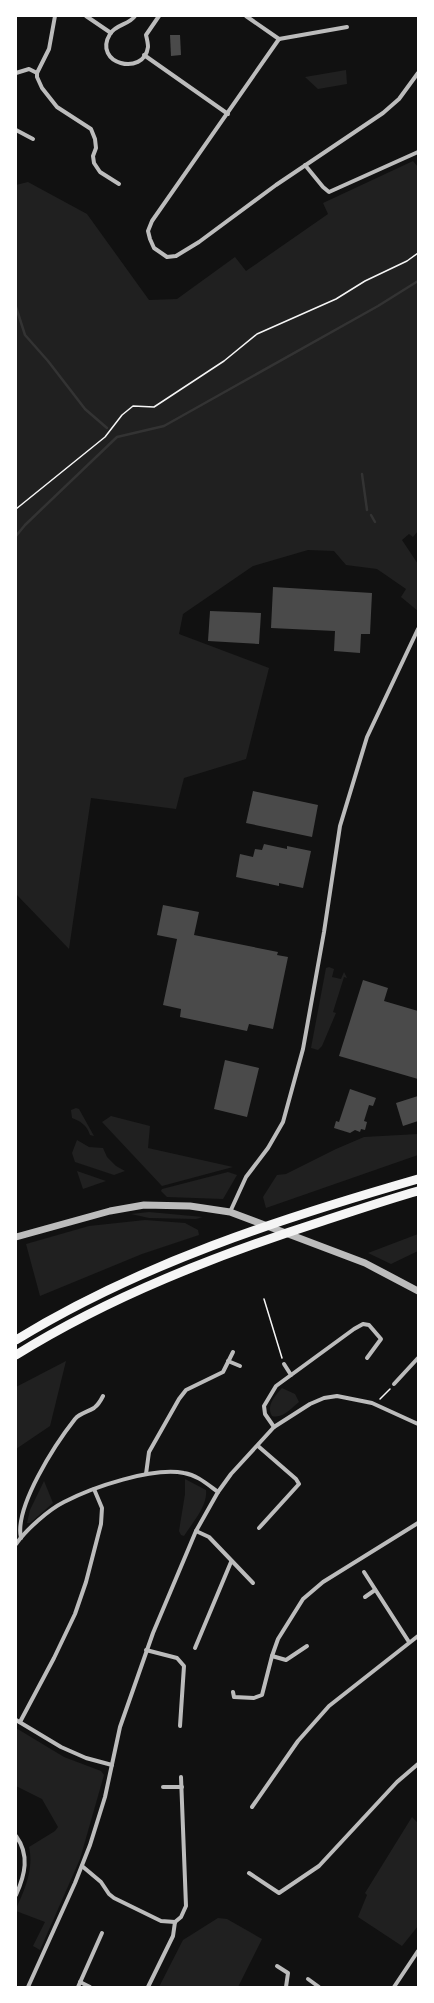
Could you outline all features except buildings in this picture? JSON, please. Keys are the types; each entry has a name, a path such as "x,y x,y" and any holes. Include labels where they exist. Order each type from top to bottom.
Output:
{"highway":[{"path":"16,1340 115,1286 209,1247 306,1212 418,1179"},
{"path":"16,1355 92,1313 178,1273 291,1231 418,1191"}],"street":[{"path":"55,16 49,49 37,73 37,77 42,88 57,107 91,129 96,143 93,156 94,163 100,172 119,184"},
{"path":"86,16 111,33"},
{"path":"135,16 131,22 118,27 111,33 107,42 107,51 110,57 123,65 133,63 144,55 148,47 146,35 159,16"},
{"path":"246,16 278,39 347,27"},
{"path":"278,39 228,114 152,221 148,230 150,239 154,248 167,257 176,256 199,242 305,165 383,113 398,99 418,73"},
{"path":"144,55 228,114"},
{"path":"16,73 29,69 37,73"},
{"path":"16,130 33,139"},
{"path":"305,165 329,192 418,152"},
{"path":"230,1212 246,1177 268,1148 283,1122 303,1049 324,932 340,826 367,737 418,629"},
{"path":"16,1237 110,1210 144,1205 190,1206 230,1212 365,1263 418,1291"},
{"path":"274,1427 265,1414 264,1406 276,1386 363,1324 369,1326 381,1339 367,1358"},
{"path":"146,1474 149,1452 179,1398 186,1390 223,1372 232,1352"},
{"path":"394,1384 418,1358"},
{"path":"228,1361 240,1366"},
{"path":"284,1364 291,1375"},
{"path":"21,1538 19,1530 24,1508 39,1474 76,1417 94,1407 104,1396"},
{"path":"28,1987 82,1866 105,1797 120,1727 146,1650 196,1531 218,1492 231,1474 274,1427 293,1414 324,1398 342,1397 375,1405 418,1424"},
{"path":"258,1446 296,1479 299,1484 259,1528"},
{"path":"16,1544 21,1538 63,1503 94,1489 146,1474 183,1472 195,1475 218,1492"},
{"path":"94,1489 102,1508 101,1524 86,1582 75,1614 54,1658 18,1721 61,1747 86,1758 112,1765"},
{"path":"233,1692 234,1698 254,1698 262,1695 278,1639 303,1599 323,1582 418,1523"},
{"path":"196,1531 209,1537 231,1562 253,1583"},
{"path":"195,1648 231,1562"},
{"path":"364,1572 409,1642"},
{"path":"365,1598 375,1590"},
{"path":"252,1807 298,1740 329,1706 418,1636"},
{"path":"272,1656 286,1660 307,1646"},
{"path":"146,1650 177,1658 184,1666 180,1726"},
{"path":"249,1873 279,1893 319,1866 397,1782 418,1764"},
{"path":"82,1866 95,1876 114,1898 162,1921 174,1922 181,1917 186,1906 181,1777"},
{"path":"163,1787 182,1787"},
{"path":"16,1836 24,1853 25,1860 22,1881 16,1895"},
{"path":"148,1987 173,1936 174,1922"},
{"path":"78,1987 102,1932"},
{"path":"394,1987 418,1951"},
{"path":"277,1966 288,1973 286,1987"},
{"path":"308,1979 319,1987"},
{"path":"80,1982 90,1987"}],"path":[{"path":"16,509 105,437 122,414 133,406 154,407 224,361 257,334 336,299 365,281 407,261 418,254"},
{"path":"264,1298 284,1364"},
{"path":"375,1405 394,1384"}],"shaded area":[{"path":"346,70 347,84 318,89 305,77"},
{"path":"413,161 418,167 418,531 413,537 409,534 402,540 418,564 418,611 401,597 406,589 377,569 346,565 334,551 308,550 253,566 183,614 179,634 269,668 246,759 184,778 176,809 91,798 69,949 16,894 16,185 28,182 87,214 149,300 177,299 235,257 246,271 328,214 323,203"},
{"path":"329,967 334,969 332,977 341,979 344,972 347,978 344,977 333,1012 336,1013 322,1046 318,1050 311,1048 326,968"},
{"path":"76,1108 79,1109 94,1136 90,1135 83,1124 72,1118 71,1110"},
{"path":"111,1116 150,1126 148,1148 233,1167 162,1186 102,1122"},
{"path":"418,1134 418,1155 266,1208 263,1197 277,1175 286,1174 364,1137"},
{"path":"77,1140 89,1147 103,1148 107,1157 116,1166 125,1171 114,1175 75,1162 72,1153"},
{"path":"77,1171 106,1181 83,1189"},
{"path":"228,1172 237,1175 223,1199 167,1197 161,1191 162,1189"},
{"path":"149,1212 203,1217 196,1219 149,1218 131,1214"},
{"path":"145,1220 185,1223 198,1230 199,1235 142,1254 40,1296 26,1244 89,1226"},
{"path":"418,1234 418,1251 391,1264 368,1253"},
{"path":"66,1361 50,1426 16,1449 16,1387"},
{"path":"282,1388 295,1394 299,1402 280,1416 272,1416 270,1408 272,1401"},
{"path":"185,1479 206,1490 206,1496 205,1502 199,1514 184,1536 181,1535 179,1531 185,1494"},
{"path":"44,1481 53,1503 30,1523 27,1523 30,1510"},
{"path":"16,1728 64,1757 101,1771 104,1775 80,1859 40,1950 33,1946 45,1922 16,1911 16,1909 28,1879 30,1863 29,1847 55,1831 58,1827 42,1799 16,1786"},
{"path":"412,1817 418,1823 418,1926 402,1946 358,1917 367,1895 365,1893"},
{"path":"218,1918 227,1919 262,1939 238,1987 159,1987 183,1940"}],"waterway":[{"path":"16,536 25,525 117,437 164,426 378,306 418,281"},
{"path":"16,307 25,335 48,361 85,409 107,428"},
{"path":"362,474 367,510"},
{"path":"371,515 375,522"}]}
